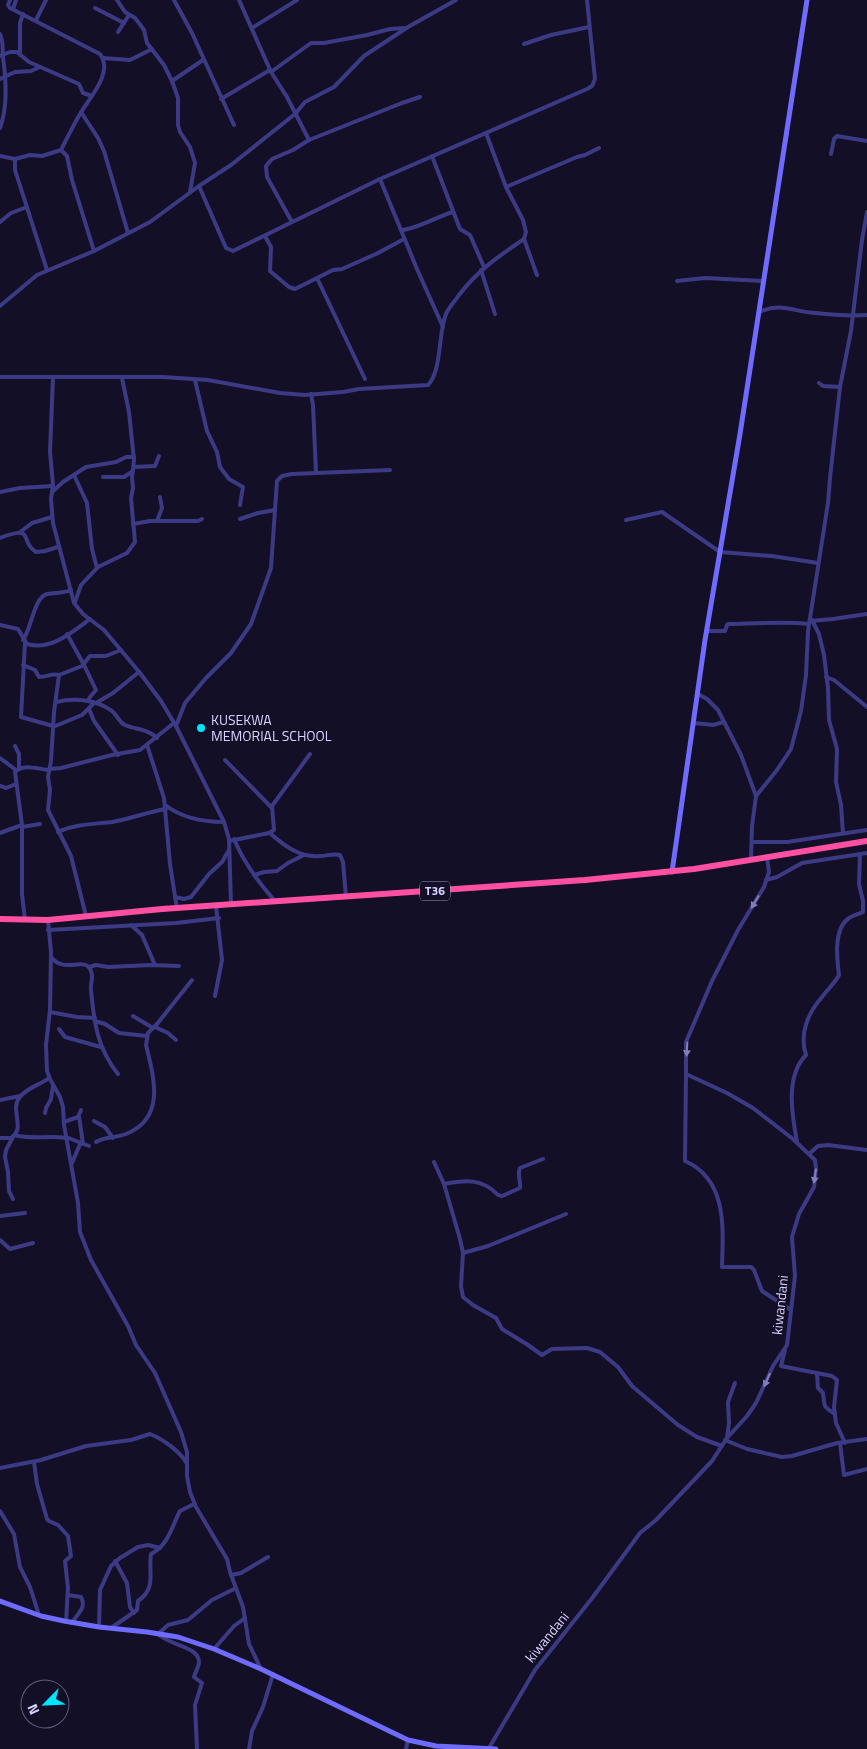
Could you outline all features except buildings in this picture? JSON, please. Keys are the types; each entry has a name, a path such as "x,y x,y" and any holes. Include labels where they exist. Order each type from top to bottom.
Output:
{"highway":[{"name":"T36","path":"0,919 48,920 231,904 585,880 672,872 867,841"}],"street":[{"path":"10,0 9,7 95,51 103,58 130,60 152,49"},
{"path":"14,9 16,0"},
{"path":"36,20 46,0"},
{"path":"117,0 125,12 139,23 144,30 147,43 164,65 172,81 178,98 178,125 180,132 190,148 196,164 190,192"},
{"path":"174,0 192,33 234,125"},
{"path":"239,0 271,71 309,140"},
{"path":"252,28 297,0"},
{"path":"0,305 37,275 94,251 150,222 190,192 231,165 295,114 305,102 334,87 364,56 406,28 456,0"},
{"path":"199,186 228,250 233,251 380,179 574,95 592,86 595,79 587,0"},
{"path":"672,872 707,631 740,434 807,0"},
{"path":"95,8 113,19 124,23"},
{"path":"20,55 20,23 23,14"},
{"path":"118,32 129,15"},
{"path":"524,44 551,34 589,27"},
{"path":"221,99 271,71 311,43 324,43 390,29 406,28"},
{"path":"0,34 3,42 1,56 6,77 4,115 0,128"},
{"path":"1,56 13,52 20,55 26,61 79,84 83,93 92,96"},
{"path":"0,156 15,159 30,155 46,156 61,150 102,78 103,58"},
{"path":"172,81 203,60"},
{"path":"0,80 16,72 31,71 40,67"},
{"path":"292,222 267,177 266,166 272,159 293,150 309,140 402,103 420,98"},
{"path":"81,112 104,151 128,233"},
{"path":"486,132 506,187 523,220 526,232 524,239 537,275"},
{"path":"831,154 834,139 837,136 867,141"},
{"path":"506,187 577,157 586,156 599,148"},
{"path":"61,150 67,156 72,180 94,251"},
{"path":"432,156 460,229 470,235 495,314"},
{"path":"15,159 15,170 47,270"},
{"path":"380,179 443,327"},
{"path":"0,222 11,213 27,207"},
{"path":"402,230 419,226 432,219 453,212"},
{"path":"751,860 753,811 756,796 785,760 795,736 802,703 810,622 828,503 840,388 853,316 867,212"},
{"path":"264,236 270,247 270,271 295,289 404,239"},
{"path":"0,377 163,377 208,380 280,394 344,392 359,389 428,385 435,374 445,316 451,306 468,282 482,268 524,239"},
{"path":"318,278 364,378"},
{"path":"678,281 698,278 763,280"},
{"path":"759,312 775,307 815,314 867,315"},
{"path":"53,377 50,452 53,486 52,517 74,603 78,610 104,630 121,650 161,702 175,724 228,832 231,904"},
{"path":"74,603 81,585 97,568 121,557 130,550 135,542 131,498 134,457 129,412 122,378"},
{"path":"195,380 207,431 218,457 220,467 229,479 243,487 240,505"},
{"path":"818,383 823,386 840,388"},
{"path":"311,394 316,473"},
{"path":"52,492 91,465 116,462 126,456 134,457"},
{"path":"103,477 124,477 133,469 155,466 159,456"},
{"path":"17,770 26,767 62,768 133,753 175,724 184,703 231,652 251,624 269,575 276,486 280,478 292,474 390,470"},
{"path":"74,475 87,503 92,549 97,568"},
{"path":"0,492 20,488 53,486"},
{"path":"157,521 162,508 160,497"},
{"path":"240,519 274,510"},
{"path":"626,520 662,512 720,552 772,556 818,563"},
{"path":"0,538 19,533 32,523 52,517"},
{"path":"133,524 157,521 198,521 202,519"},
{"path":"19,533 26,536 31,548 36,552 58,546"},
{"path":"24,641 37,604 43,596 71,590"},
{"path":"707,631 725,631 728,624 759,625 779,622 810,622 867,614"},
{"path":"24,641 37,646 50,645 90,619"},
{"path":"810,622 819,634 822,647 829,720 837,749 836,782 842,810 843,833"},
{"path":"0,625 18,628 22,633 24,641 21,717 53,726 82,715 95,703 113,693 119,686 139,672"},
{"path":"67,634 96,690 88,701"},
{"path":"24,665 35,670 39,677 47,677 54,674 59,675 84,665 90,656 106,656 121,650"},
{"path":"59,675 53,726 52,756 48,777 50,790 48,810 71,856 86,916"},
{"path":"826,676 834,680 867,707"},
{"path":"698,694 708,699 715,706 745,764 756,796"},
{"path":"56,702 76,700 95,703 111,711 124,724 146,730 157,738"},
{"path":"89,709 94,721 118,755"},
{"path":"694,723 714,725 724,722"},
{"path":"147,745 160,781 165,807 170,864 177,909"},
{"path":"15,746 19,754 17,770 14,775 22,826 22,894 25,920"},
{"path":"272,807 310,754"},
{"path":"0,758 17,770"},
{"path":"225,760 272,807 274,828 270,832 229,841"},
{"path":"0,786 6,788 16,784"},
{"path":"58,832 68,828 128,819 165,807 188,817 224,822"},
{"path":"0,833 22,826 40,824"},
{"path":"752,842 787,842 867,830"},
{"path":"270,832 286,846 304,855 336,854 342,858 346,897"},
{"path":"234,839 254,875 275,901"},
{"path":"175,897 184,899 191,897 209,874 222,862 229,849"},
{"path":"766,880 802,862 867,853"},
{"path":"797,1142 793,1113 793,1082 800,1060 806,1055 803,1037 813,1007 839,975 836,948 842,925 848,919 864,912 859,884 860,854"},
{"path":"254,875 277,871 304,855"},
{"path":"767,857 769,872 764,887 722,960 686,1042 685,1162 696,1166 716,1192 721,1209 723,1227 722,1267 751,1267 762,1291 791,1310"},
{"path":"215,996 222,960 219,918 216,906"},
{"path":"48,930 130,924 176,923 219,918"},
{"path":"48,920 51,957 50,1012 46,1045 47,1071 60,1097 80,1232 91,1260 128,1326 136,1345 155,1373 165,1394 186,1445 188,1484 194,1504 227,1559 243,1605 248,1644 261,1669"},
{"path":"130,924 142,935 155,965"},
{"path":"51,957 60,966 81,964 90,968 96,966 179,966"},
{"path":"90,968 95,1020 101,1047 118,1074"},
{"path":"96,1142 127,1134 138,1127 149,1114 153,1106 155,1091 146,1045 147,1036 192,980"},
{"path":"50,1012 95,1020 123,1034 147,1036"},
{"path":"134,1016 154,1028 168,1033 176,1040"},
{"path":"59,1029 65,1037 101,1047"},
{"path":"686,1074 727,1093 753,1108 810,1154 818,1146 828,1145 867,1150"},
{"path":"0,1100 22,1095 49,1078"},
{"path":"45,1113 51,1099 53,1084"},
{"path":"13,1199 9,1192 5,1157 6,1150 18,1128 15,1109 22,1095"},
{"path":"71,1163 82,1143 79,1116 81,1110"},
{"path":"64,1122 79,1116"},
{"path":"94,1121 104,1127 113,1138"},
{"path":"0,1138 14,1136 66,1138 90,1146"},
{"name":"kiwandani","path":"486,1748 535,1670 593,1597 636,1538 656,1520 706,1467 756,1403 773,1366 787,1345 795,1276 792,1237 799,1214 814,1187 815,1160 810,1154"},
{"path":"444,1184 471,1181 490,1187 498,1196 502,1196 520,1188 520,1168 543,1159"},
{"path":"434,1162 444,1184 463,1253 461,1286 464,1297 492,1314 502,1329 542,1355 552,1349 587,1348 600,1352 618,1368 637,1390 678,1425 697,1437 722,1446"},
{"path":"0,1216 25,1212"},
{"path":"463,1253 488,1246 566,1214"},
{"path":"0,1240 10,1249 33,1243"},
{"path":"787,1345 781,1366 832,1376 838,1382 835,1414 842,1443 844,1475 867,1469"},
{"path":"817,1374 818,1388 823,1393 825,1408 835,1414"},
{"path":"735,1383 728,1402 729,1423 726,1439 747,1449 782,1457 792,1456 820,1447 867,1439"},
{"path":"0,1468 34,1462 86,1446 131,1440 150,1434 182,1456 187,1464"},
{"path":"34,1462 37,1484 42,1496 47,1519 61,1527 69,1538 70,1556 65,1561 69,1622"},
{"path":"111,1628 137,1610 138,1602 146,1594 152,1576 151,1554 160,1548 168,1537 180,1511 194,1504"},
{"path":"0,1511 14,1534 20,1567 30,1588 39,1615"},
{"path":"99,1627 100,1590 111,1566 115,1561 144,1545 160,1548"},
{"path":"231,1575 242,1573 268,1557"},
{"path":"115,1561 127,1583 130,1607 134,1613"},
{"path":"158,1634 168,1625 191,1618 212,1600 236,1588"},
{"path":"68,1595 81,1597 83,1600 83,1608 69,1622"},
{"path":"0,1601 39,1615 69,1622 178,1637 214,1649 273,1674 408,1740 436,1746 496,1749"},
{"path":"214,1649 234,1626 245,1618"},
{"path":"158,1634 162,1638 192,1650 198,1656 199,1664 194,1677 202,1683 195,1705 197,1749"},
{"path":"249,1749 252,1732 263,1707 273,1674"},
{"path":"406,1749 408,1740"}],"place":[{"name":"KUSEKWA MEMORIAL SCHOOL","path":"201,728"}]}
